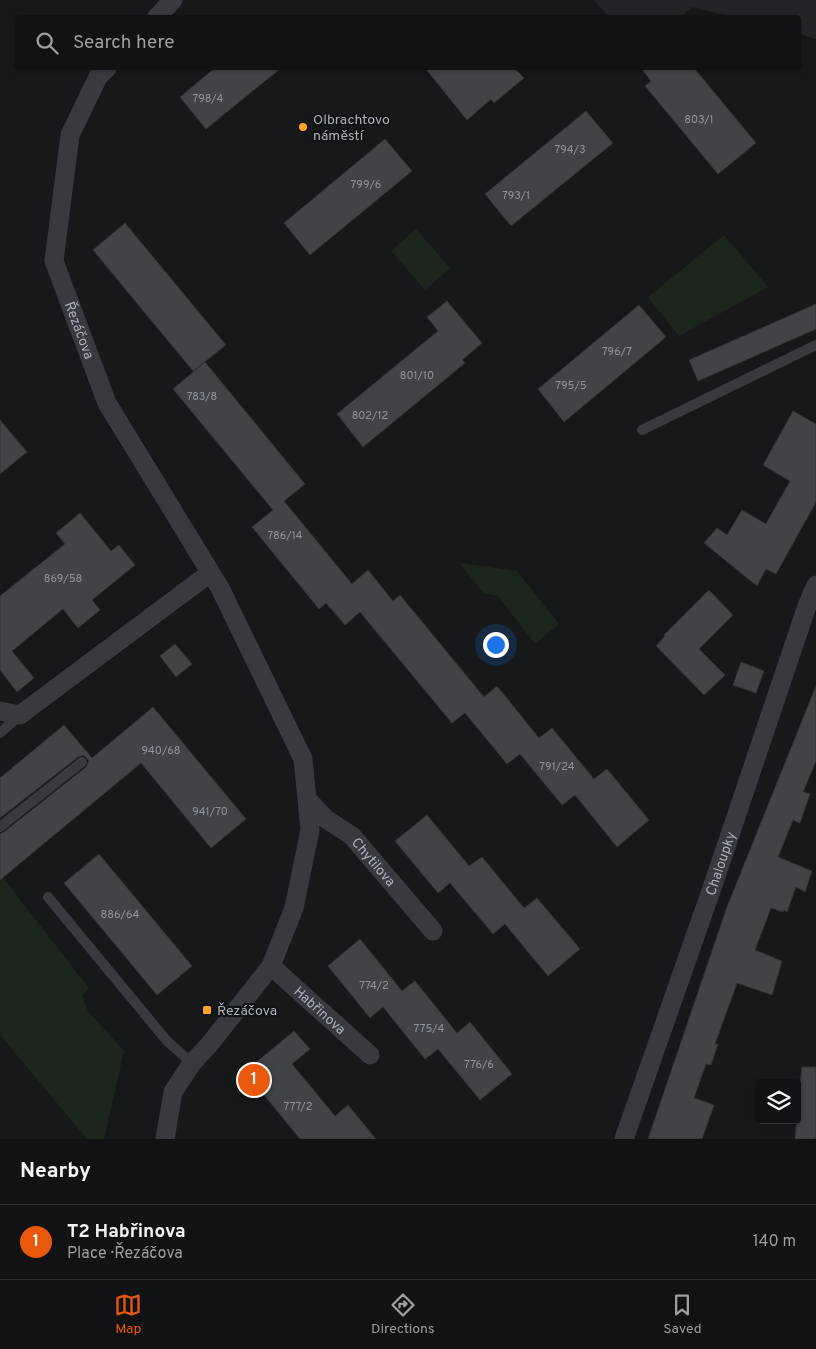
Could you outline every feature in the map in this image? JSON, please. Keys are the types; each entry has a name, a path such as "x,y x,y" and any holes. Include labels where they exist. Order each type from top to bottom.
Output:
{"street":[{"path":"159,15 173,0"},
{"name":"Řezáčova","path":"105,70 98,78 70,135 54,261 107,403 220,588 303,759 310,830 294,908 271,966 209,1045 192,1063 173,1092 165,1139"},
{"path":"0,711 20,715 210,573"},
{"name":"Chaloupky","path":"624,1139 811,607 816,585"},
{"name":"Chytilova","path":"308,800 326,819 352,836 433,930"},
{"name":"Habřinova","path":"271,966 370,1055"}],"lane":[{"path":"642,430 816,345"},
{"path":"0,734 20,715"},
{"path":"0,827 82,762"},
{"path":"48,897 167,1041 192,1063"}],"shaded area":[{"path":"594,0 816,0 816,39 801,35 801,15 725,15 692,7 682,15 607,15"},
{"path":"416,229 450,268 425,290 391,251"},
{"path":"724,235 768,287 679,336 648,297"},
{"path":"460,563 517,571 559,624 535,644 498,596 483,593"},
{"path":"0,874 89,988 82,995 88,1011 124,1051 104,1139 87,1139 0,1035"}],"building":[{"path":"213,70 279,70 206,129 180,97"},
{"path":"427,70 516,70 524,78 494,103 491,99 467,120"},
{"path":"643,70 696,70 756,143 718,174 645,86 651,81"},
{"path":"586,111 613,143 511,226 485,194"},
{"path":"385,139 412,171 310,255 284,223"},
{"path":"125,223 226,345 193,371 93,250"},
{"path":"447,301 482,343 462,360 465,363 363,447 337,414 438,331 427,317"},
{"path":"816,304 816,329 698,381 689,360"},
{"path":"639,305 666,337 564,422 538,389"},
{"path":"205,362 305,484 284,501 352,584 368,570 393,601 400,595 484,697 497,686 539,738 552,728 594,779 607,769 649,820 617,847 575,795 562,805 520,754 507,764 465,713 452,723 360,612 345,625 326,603 319,609 252,527 273,510 173,389"},
{"path":"793,411 816,424 816,502 776,574 766,569 757,586 704,543 717,528 727,535 742,510 766,524 790,481 763,465"},
{"path":"0,420 27,452 0,474"},
{"path":"80,513 111,551 119,545 135,565 92,600 100,610 78,628 63,609 12,651 34,678 17,692 0,670 0,596 65,544 56,533"},
{"path":"709,590 733,615 699,649 725,675 704,695 656,646 664,635"},
{"path":"175,644 192,664 176,677 160,656"},
{"path":"741,662 764,671 756,693 733,685"},
{"path":"816,686 816,761 803,792 810,794 800,823 793,820 778,857 812,871 805,892 796,887 787,912 771,908 755,950 782,961 772,995 737,983 715,1044 718,1044 711,1065 706,1064 694,1098 714,1105 702,1139 648,1139 727,907"},
{"path":"153,707 246,819 211,848 141,763 0,880 0,834 86,767 89,761 84,755 78,757 0,818 0,778 64,725 92,758"},
{"path":"427,815 469,866 482,857 524,908 537,898 580,949 548,976 505,924 493,934 450,883 438,893 395,841"},
{"path":"99,854 192,966 157,995 64,883"},
{"path":"360,939 402,991 415,981 457,1033 470,1022 512,1074 480,1100 438,1049 425,1059 383,1007 370,1018 328,966"},
{"path":"294,1031 310,1049 292,1064 335,1116 348,1105 376,1139 300,1139 260,1090 252,1097 236,1079"},
{"path":"802,1067 816,1067 816,1139 795,1139 796,1124 801,1124"}],"place":[{"name":"Olbrachtovo náměstí","path":"303,127"},
{"name":"Řezáčova","path":"207,1010"},
{"name":"T2 Habřinova","path":"254,1080"}]}
